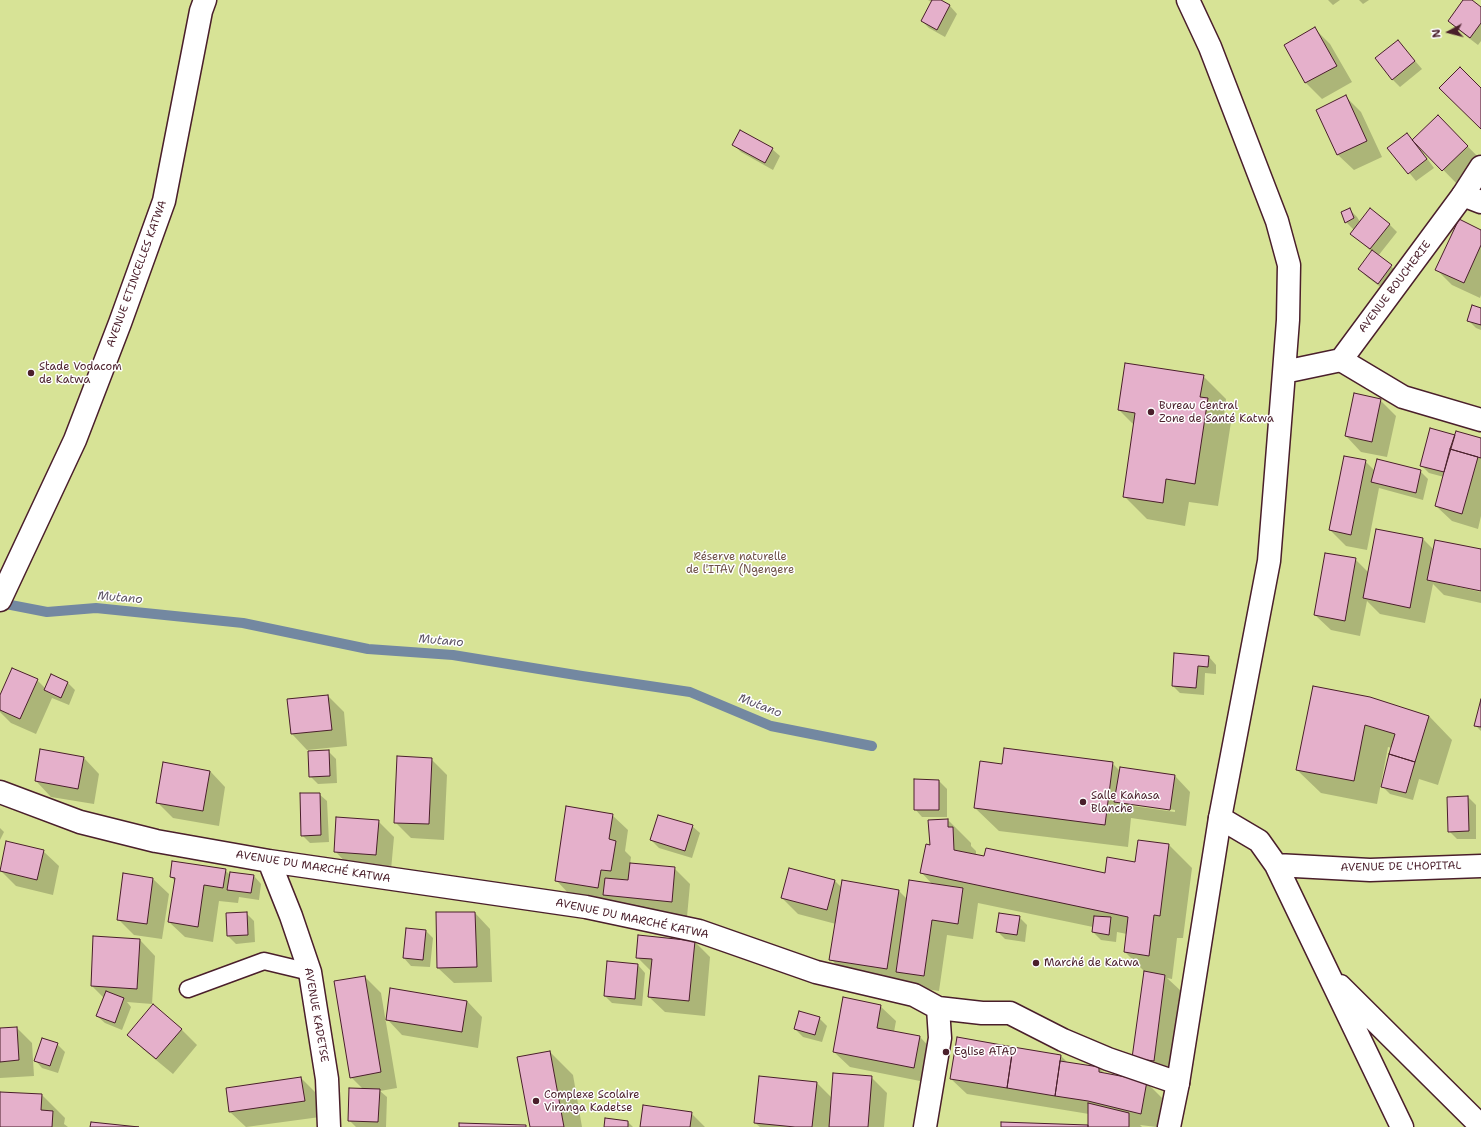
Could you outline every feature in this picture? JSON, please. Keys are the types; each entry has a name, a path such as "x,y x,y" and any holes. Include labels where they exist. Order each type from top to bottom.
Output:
{"street":[{"name":"AVENUE ETINCELLES KATWA","path":"0,600 75,440 120,323 164,201 204,0"},
{"path":"1169,1127 1178,1083 1220,818 1268,561 1288,320 1289,265 1277,221 1210,47 1188,0"},
{"name":"AVENUE BOUCHERIE","path":"1341,360 1472,198 1481,167"},
{"path":"1284,372 1341,360 1403,397 1481,420"},
{"name":"AVENUE DU MARCHÉ KATWA","path":"0,792 80,822 156,841 269,861 586,907 699,931 816,972 914,995 938,1008 982,1013 1010,1014 1063,1040 1108,1059 1178,1083"},
{"path":"1220,818 1259,842 1276,865 1402,1127"},
{"name":"AVENUE KADETSE","path":"269,861 291,916 310,972 327,1079 329,1127"},
{"name":"AVENUE DE L'HOPITAL","path":"1276,865 1370,870 1481,866"},
{"path":"1328,974 1481,1126"},
{"path":"925,1127 940,1038 938,1008"}],"lane":[{"path":"188,989 264,961 310,972"}],"green space":[{"name":"Réserve naturelle de l'ITAV (Ngengere","path":"0,0 1481,0 1481,1127 0,1127"}],"building":[{"path":"932,0 941,0 950,5 937,30 921,21"},
{"path":"1463,0 1472,0 1481,7 1481,23 1470,38 1448,21"},
{"path":"1315,27 1337,66 1305,83 1284,45"},
{"path":"1398,40 1415,61 1392,80 1375,58"},
{"path":"1460,67 1481,88 1481,129 1439,88"},
{"path":"1346,95 1367,141 1337,155 1316,110"},
{"path":"1438,115 1468,146 1442,171 1412,140"},
{"path":"740,130 773,148 765,163 732,145"},
{"path":"1407,133 1427,159 1408,174 1387,148"},
{"path":"1350,208 1354,218 1345,223 1341,212"},
{"path":"1370,208 1390,224 1370,249 1350,234"},
{"path":"1459,219 1481,230 1481,245 1464,283 1435,270"},
{"path":"1372,250 1392,265 1378,284 1358,269"},
{"path":"1472,305 1481,308 1481,325 1467,321"},
{"path":"1125,363 1204,375 1200,397 1208,398 1195,484 1166,479 1163,503 1123,497 1135,413 1118,410"},
{"path":"1354,393 1381,399 1372,442 1345,436"},
{"path":"1430,428 1455,435 1444,472 1420,466"},
{"path":"1456,431 1481,438 1481,458 1450,449"},
{"path":"1450,449 1478,457 1462,514 1435,506"},
{"path":"1344,456 1366,460 1351,535 1329,530"},
{"path":"1377,459 1421,470 1416,493 1371,482"},
{"path":"1376,529 1423,538 1410,608 1363,598"},
{"path":"1435,540 1481,549 1481,591 1427,580"},
{"path":"1325,553 1356,558 1345,621 1314,615"},
{"path":"1174,653 1209,656 1208,667 1198,666 1196,688 1172,686"},
{"path":"12,668 38,679 20,719 0,710 0,695"},
{"path":"51,674 68,682 61,698 44,690"},
{"path":"1313,686 1370,697 1429,716 1415,762 1389,754 1395,734 1365,725 1354,781 1296,770"},
{"path":"328,695 332,730 291,734 287,699"},
{"path":"1481,699 1481,727 1474,726"},
{"path":"1004,748 1113,762 1105,825 974,808 980,761 1002,764"},
{"path":"40,749 84,757 78,789 35,781"},
{"path":"329,750 330,776 309,777 308,751"},
{"path":"1389,754 1415,762 1406,793 1381,787"},
{"path":"397,756 432,758 429,824 394,823"},
{"path":"163,762 210,771 203,811 156,803"},
{"path":"1120,767 1175,775 1170,810 1114,802"},
{"path":"914,779 939,780 939,810 914,810"},
{"path":"300,793 320,793 321,835 301,836"},
{"path":"1468,796 1469,831 1448,832 1447,797"},
{"path":"566,806 613,814 609,839 616,841 611,871 601,870 598,888 555,881"},
{"path":"658,815 693,825 685,851 650,840"},
{"path":"336,817 379,820 376,855 334,852"},
{"path":"948,819 948,827 953,827 954,850 984,856 986,848 1105,873 1107,857 1135,862 1138,840 1169,844 1160,916 1154,915 1149,956 1124,952 1128,917 920,873 926,844 930,845 928,820"},
{"path":"6,841 44,850 37,880 0,871"},
{"path":"172,861 226,869 223,888 204,885 198,927 168,922 175,878 170,877"},
{"path":"630,863 675,867 672,902 603,895 605,878 628,880"},
{"path":"789,868 835,880 827,910 781,898"},
{"path":"230,872 254,875 251,893 227,890"},
{"path":"123,873 153,878 147,924 117,920"},
{"path":"842,880 899,890 887,969 829,960"},
{"path":"909,880 963,888 958,924 932,920 924,976 896,972"},
{"path":"247,912 248,935 227,936 226,913"},
{"path":"436,912 475,912 477,967 437,968"},
{"path":"999,913 1020,916 1017,935 996,932"},
{"path":"1094,916 1111,917 1109,935 1092,932"},
{"path":"406,928 426,930 423,960 403,958"},
{"path":"638,935 695,941 689,1001 648,997 652,959 636,958"},
{"path":"93,936 140,939 137,989 91,986"},
{"path":"607,961 638,964 635,999 604,996"},
{"path":"1144,971 1165,975 1154,1061 1132,1058"},
{"path":"365,976 381,1072 350,1078 334,981"},
{"path":"390,988 467,1001 462,1032 386,1020"},
{"path":"106,991 124,998 115,1023 96,1016"},
{"path":"843,997 881,1005 877,1028 920,1036 914,1068 833,1052"},
{"path":"153,1004 182,1029 156,1059 127,1035"},
{"path":"799,1011 820,1017 815,1035 794,1029"},
{"path":"17,1027 19,1060 0,1062 0,1028"},
{"path":"957,1037 1013,1047 1007,1088 950,1079"},
{"path":"42,1038 58,1043 50,1066 34,1061"},
{"path":"1013,1047 1061,1055 1055,1096 1007,1088"},
{"path":"550,1051 564,1127 530,1127 517,1057"},
{"path":"1060,1061 1099,1067 1099,1072 1147,1081 1141,1114 1088,1101 1055,1096"},
{"path":"833,1073 872,1076 868,1127 829,1127"},
{"path":"759,1076 817,1082 812,1127 754,1123"},
{"path":"301,1077 305,1101 229,1112 226,1088"},
{"path":"349,1088 380,1089 378,1122 348,1121"},
{"path":"0,1092 42,1094 41,1110 53,1111 52,1127 0,1127"},
{"path":"1088,1103 1129,1113 1129,1127 1088,1127"},
{"path":"643,1105 692,1112 690,1127 640,1127"},
{"path":"605,1118 628,1121 628,1127 604,1127"},
{"path":"91,1122 139,1127 90,1127"},
{"path":"1001,1122 1088,1125 1088,1127 1001,1127"},
{"path":"459,1123 526,1125 526,1127 459,1127"}],"waterway":[{"name":"Mutano","path":"0,603 47,612 96,608 243,623 368,649 453,655 690,692 771,726 872,746"}],"place":[{"name":"Stade Vodacom de Katwa","path":"31,373"},
{"name":"Bureau Central Zone de Santé Katwa","path":"1151,412"},
{"name":"Salle Kahasa Blanche","path":"1083,802"},
{"name":"Marché de Katwa","path":"1036,963"},
{"name":"Eglise ATAD","path":"946,1052"},
{"name":"Complexe Scolaire Viranga Kadetse","path":"536,1101"}]}
